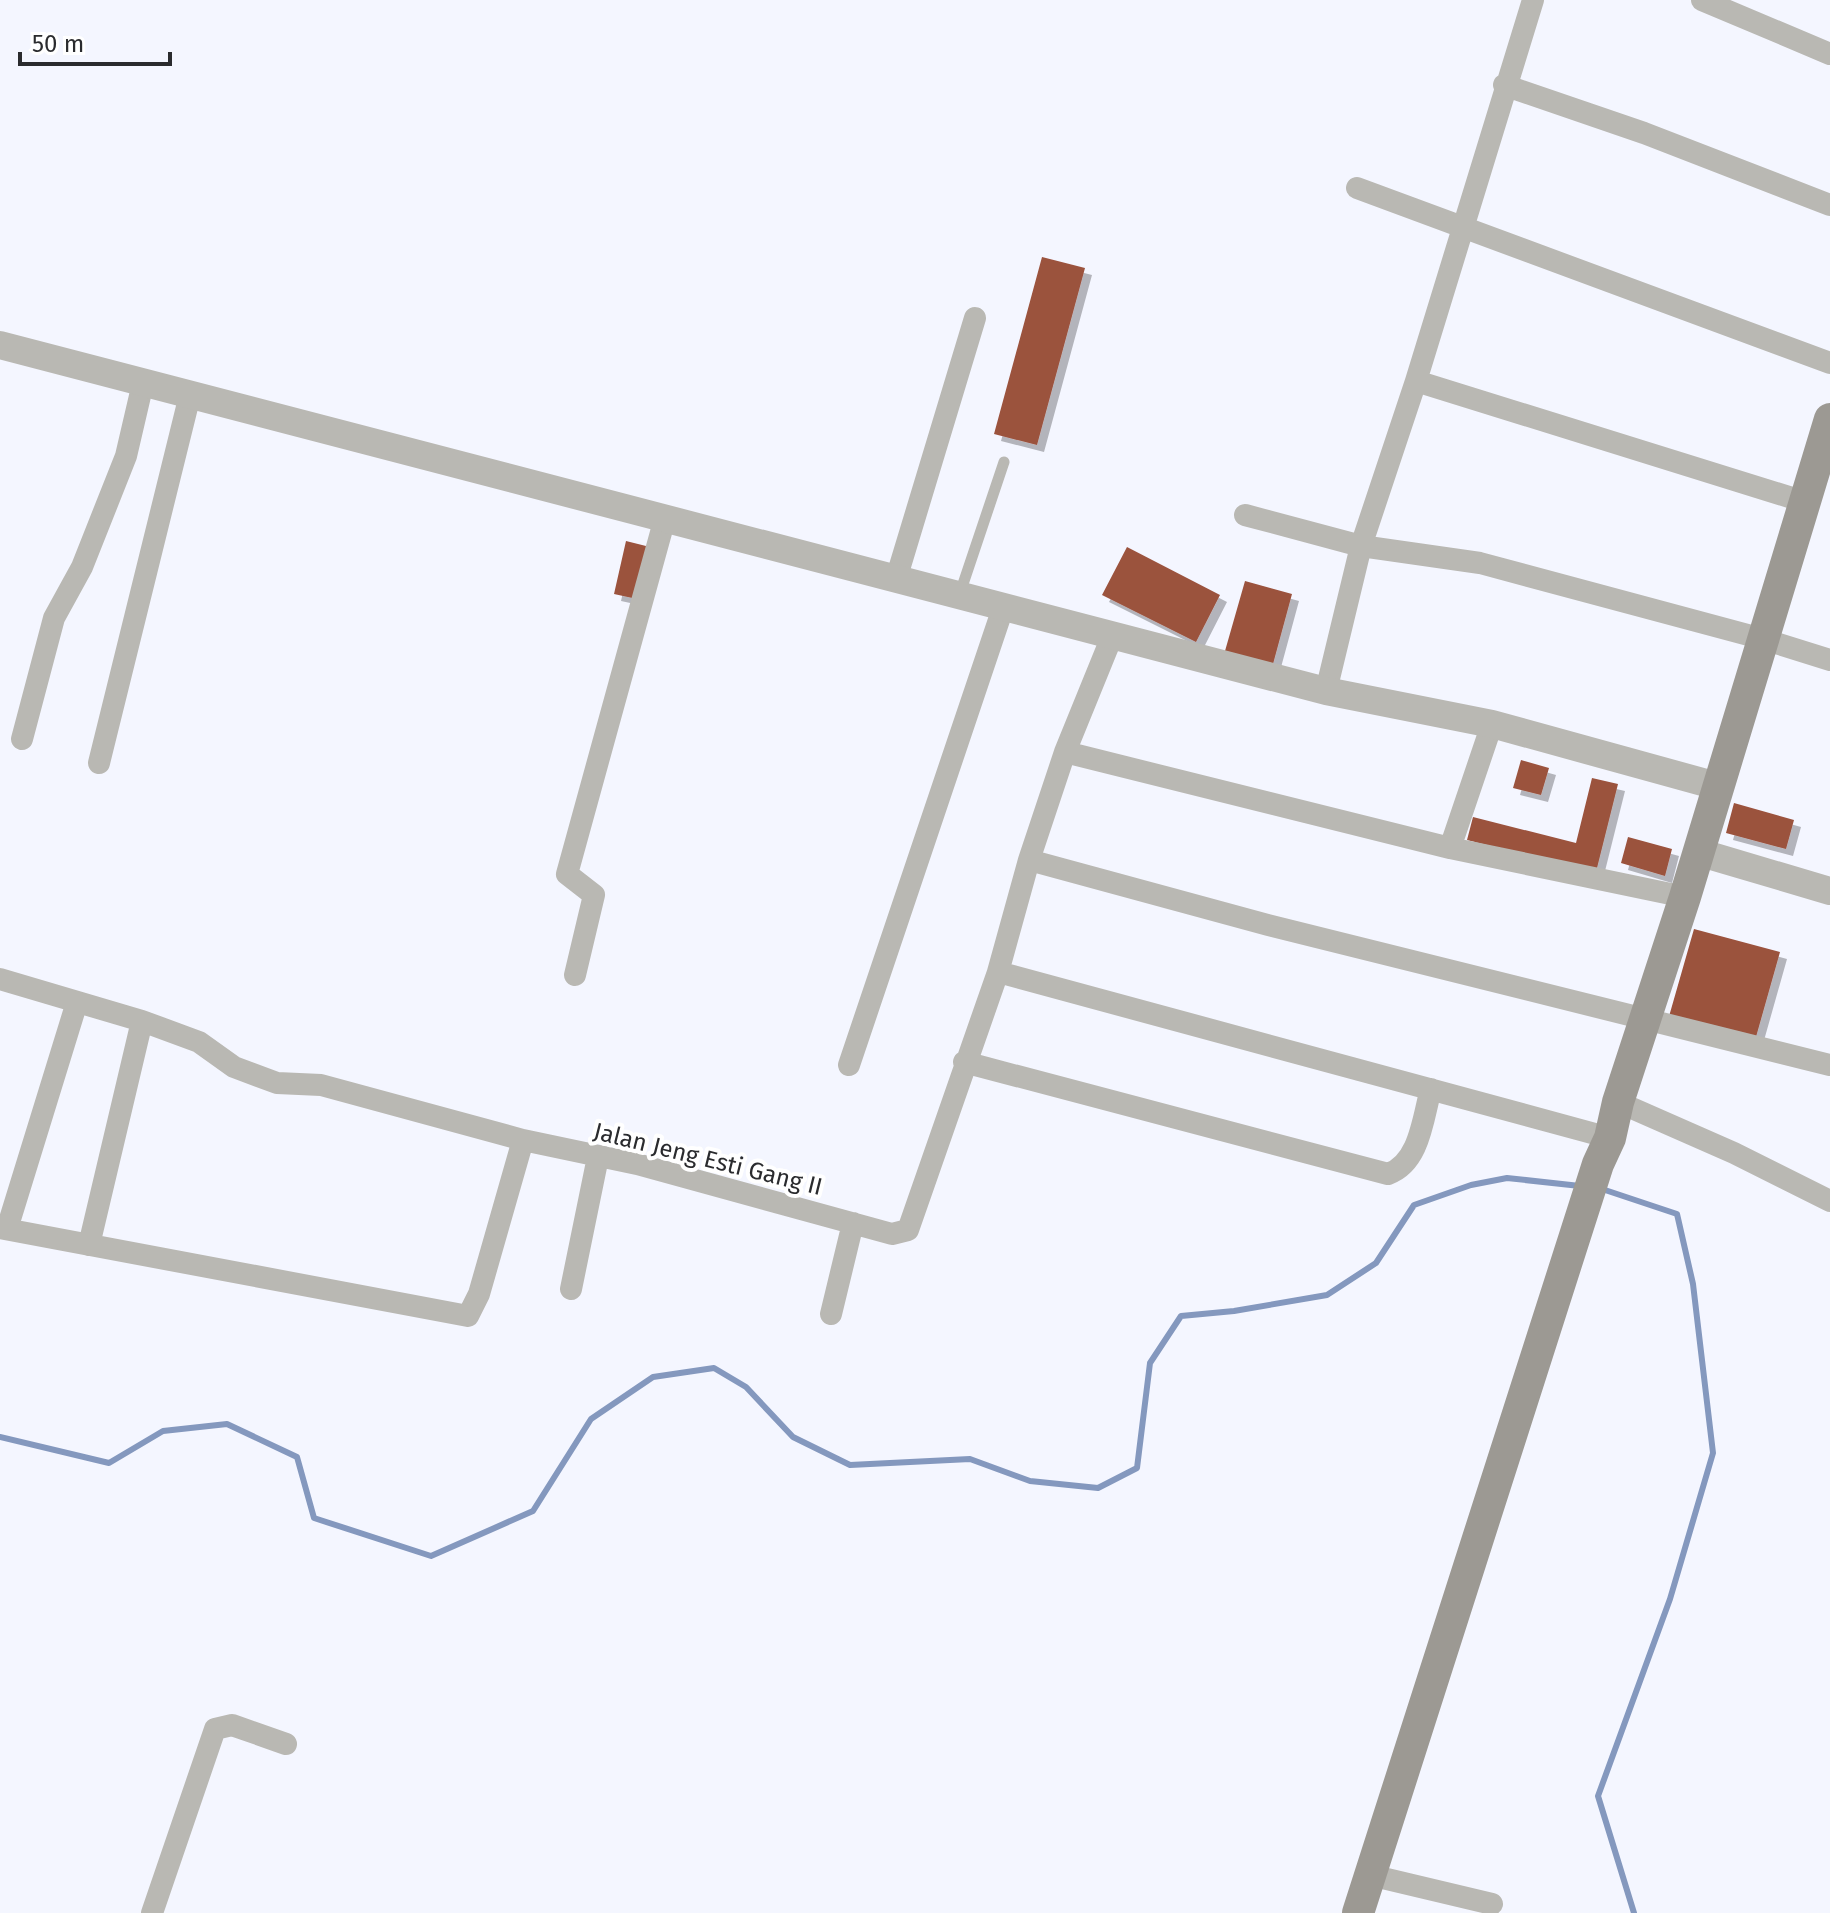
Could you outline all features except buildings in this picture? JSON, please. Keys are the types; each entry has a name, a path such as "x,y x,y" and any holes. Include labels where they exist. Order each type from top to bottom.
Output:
{"main road":[{"path":"1358,1913 1685,897 1830,419"}],"street":[{"path":"1326,691 1361,546 1416,381 1504,85 1533,0"},
{"path":"1702,0 1830,54"},
{"path":"1504,85 1644,133 1830,205"},
{"path":"1357,188 1830,363"},
{"path":"897,576 975,318"},
{"path":"0,345 897,576 1326,691 1492,724 1717,786"},
{"path":"1416,381 1805,502"},
{"path":"22,739 54,618 82,567 126,456 143,383"},
{"path":"99,763 190,395"},
{"path":"1245,515 1361,546 1480,563 1830,660"},
{"path":"575,975 594,895 567,874 665,518"},
{"path":"849,1065 1004,605"},
{"name":"Jalan Jeng Esti Gang II","path":"0,979 142,1021 199,1042 234,1067 277,1083 321,1085 523,1140 637,1164 892,1234 908,1230 964,1062 998,972 1029,860 1065,752 1113,634"},
{"path":"1450,848 1492,724"},
{"path":"1065,752 1450,848 1685,897"},
{"path":"1698,852 1830,891"},
{"path":"1029,860 1644,1021 1830,1065"},
{"path":"998,972 1431,1089 1604,1151"},
{"path":"77,1002 3,1229 468,1316 479,1294 523,1140"},
{"path":"89,1245 142,1021"},
{"path":"964,1062 1388,1174 1398,1171 1415,1149 1431,1089"},
{"path":"1618,1102 1734,1153 1830,1201"},
{"path":"571,1289 598,1157"},
{"path":"831,1314 853,1223"},
{"path":"152,1913 215,1729 232,1725 286,1744"},
{"path":"1370,1875 1492,1904"}],"lane":[{"path":"960,593 1004,462"}],"waterway":[{"path":"0,1437 109,1463 163,1431 227,1424 297,1457 314,1518 431,1556 533,1511 591,1419 653,1377 714,1368 746,1387 793,1437 850,1465 970,1459 1030,1481 1098,1488 1137,1468 1150,1363 1181,1316 1234,1311 1327,1295 1376,1263 1414,1205 1471,1185 1507,1178 1580,1186"},
{"path":"1599,1188 1677,1214 1693,1284 1713,1453 1670,1599 1598,1796 1634,1913"}]}
